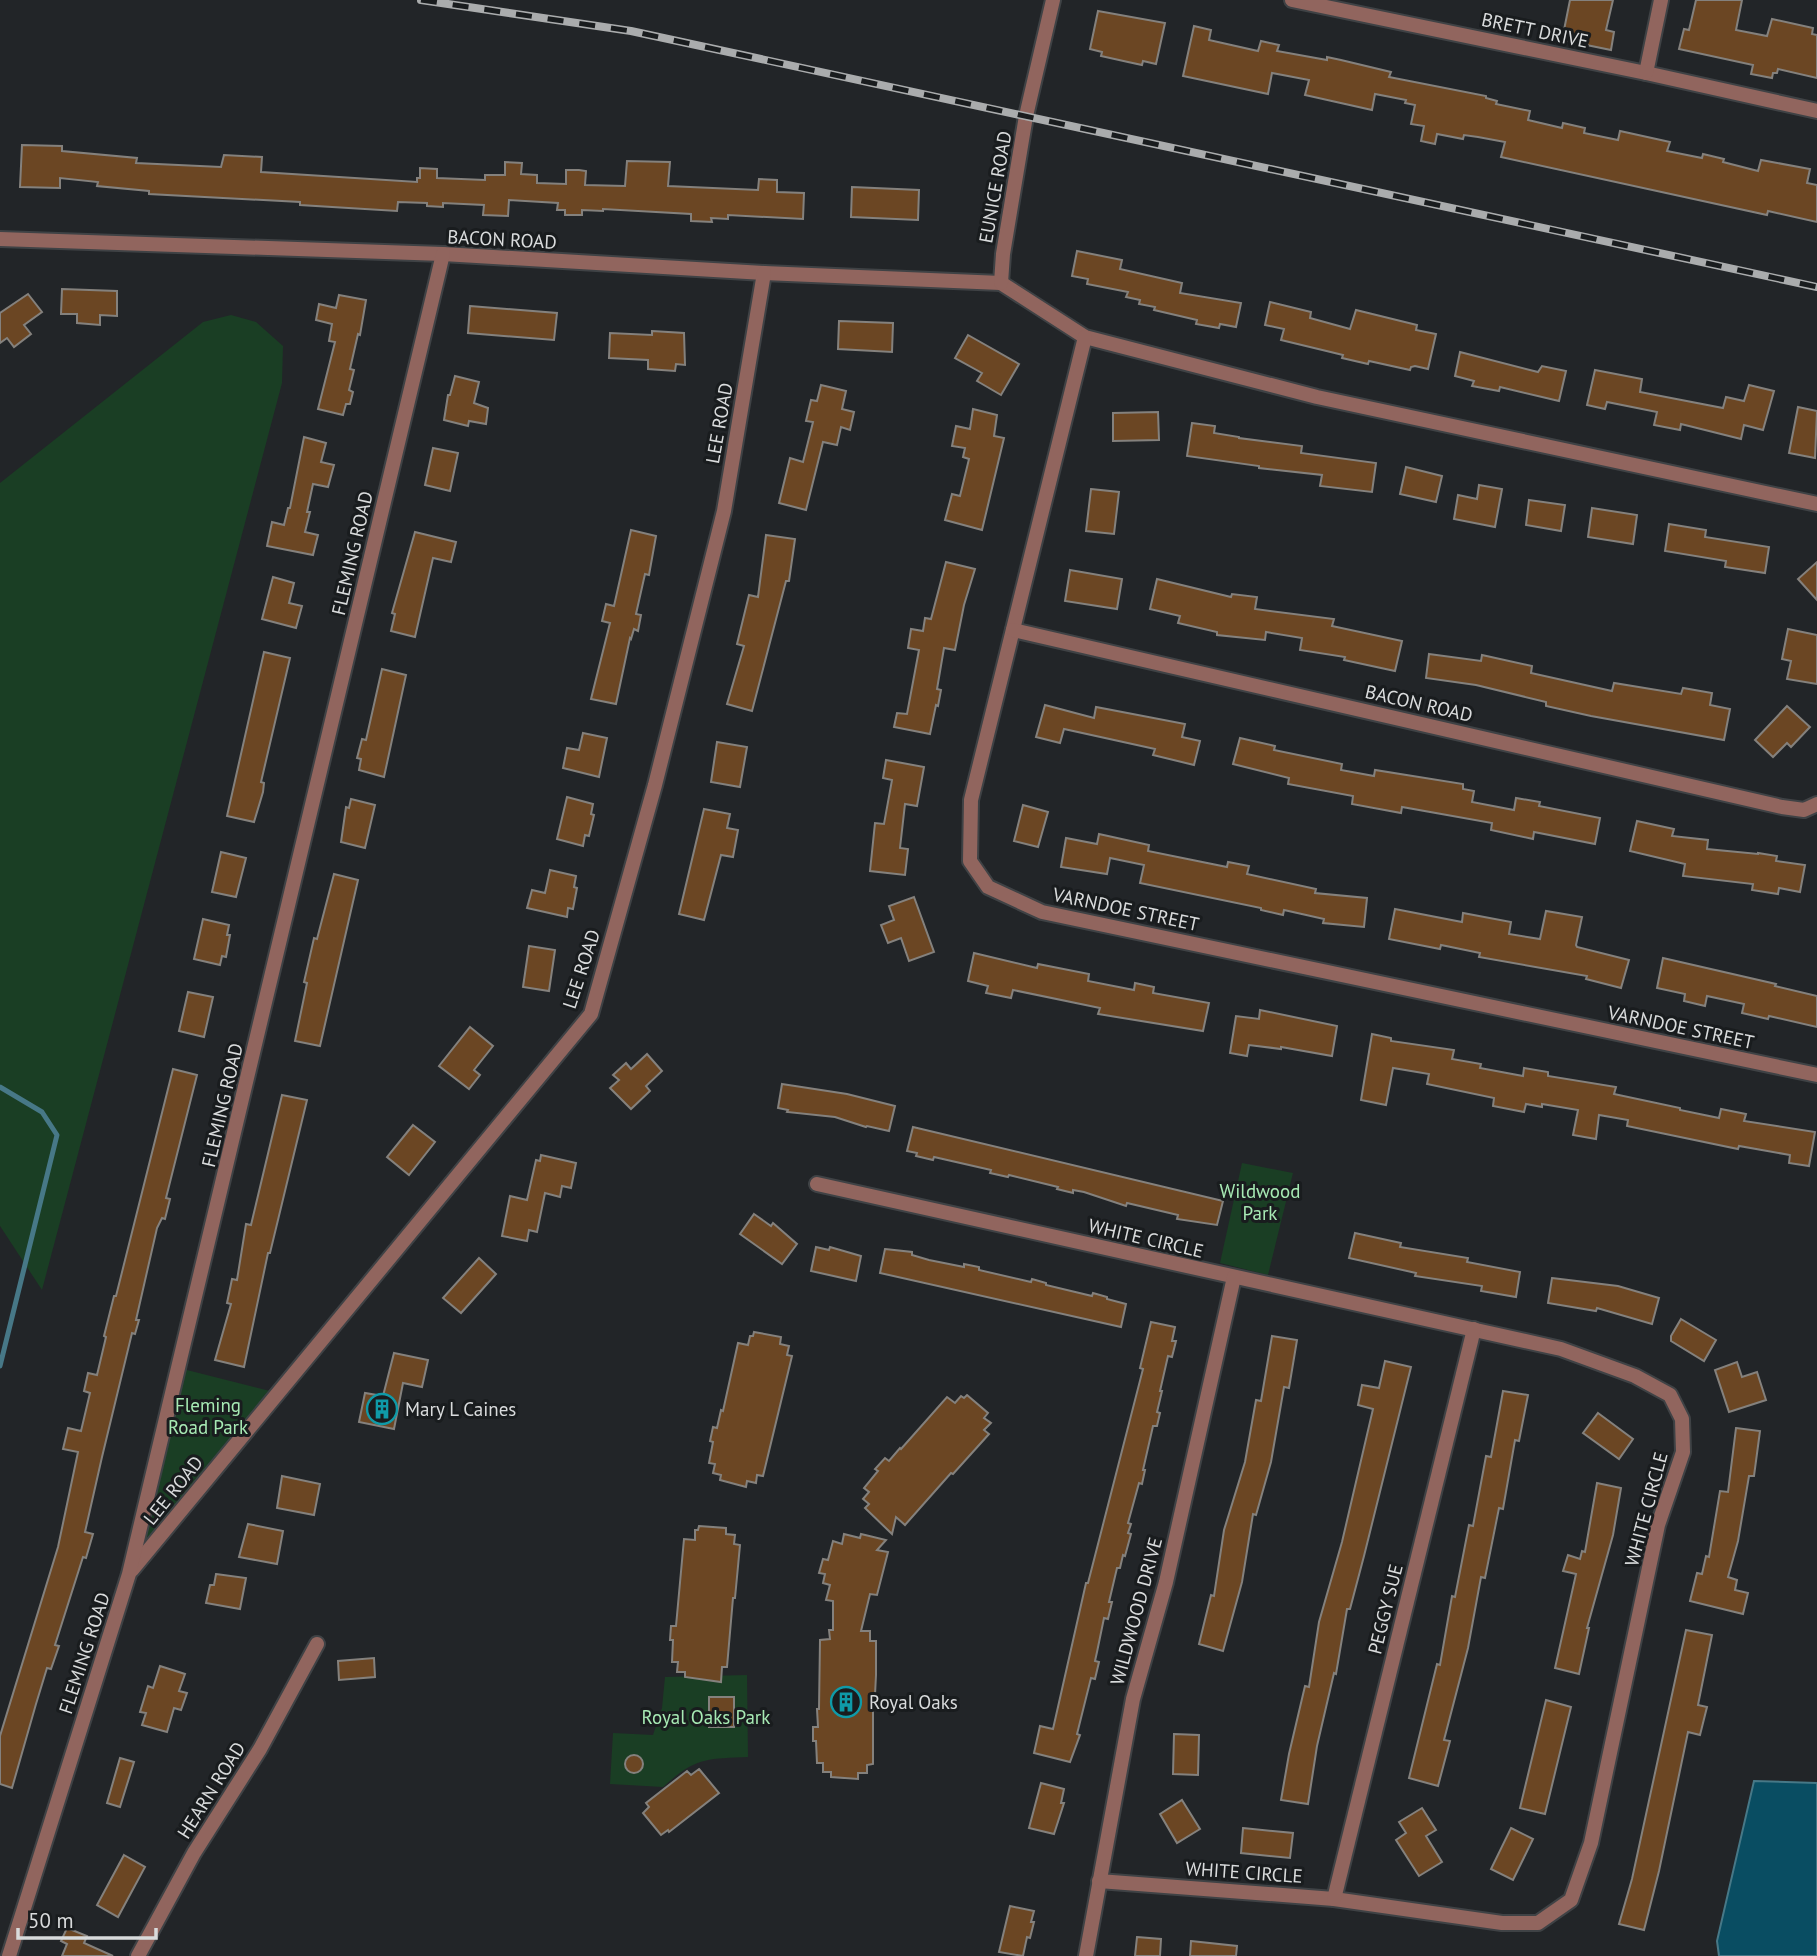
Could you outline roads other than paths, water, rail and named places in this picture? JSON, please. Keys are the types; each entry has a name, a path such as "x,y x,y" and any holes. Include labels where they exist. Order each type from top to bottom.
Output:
{"street":[{"name":"EUNICE ROAD","path":"1001,283 1003,254 1026,116 1052,0"},
{"name":"BRETT DRIVE","path":"1292,0 1817,111"},
{"path":"1646,73 1661,0"},
{"name":"BACON ROAD","path":"8,240 443,254 764,273 1001,283"},
{"path":"0,251 8,240"},
{"name":"FLEMING ROAD","path":"9,1956 129,1574 443,254"},
{"name":"LEE ROAD","path":"129,1574 591,1014 655,785 724,510 764,273"},
{"path":"1001,283 1085,337 1317,397 1817,504"},
{"name":"VARNDOE STREET","path":"1085,337 971,800 970,860 988,887 1042,912 1817,1075"},
{"name":"BACON ROAD","path":"1013,630 1782,807 1804,810 1817,804"},
{"name":"WHITE CIRCLE","path":"817,1184 1562,1349 1635,1376 1670,1395 1682,1419 1683,1451 1658,1524 1591,1843 1571,1900 1538,1923 1502,1923 1334,1899 1099,1881"},
{"name":"WILDWOOD DRIVE","path":"1086,1956 1133,1699 1166,1582 1234,1277"},
{"name":"PEGGY SUE","path":"1334,1899 1474,1329"},
{"name":"HEARN ROAD","path":"138,1956 194,1853 260,1749 317,1644"}],"water":[{"path":"1754,1781 1817,1783 1817,1956 1719,1956 1717,1941"}],"waterway":[{"path":"0,1087 42,1112 57,1135 0,1366"}],"railway":[{"path":"421,0 631,31 1817,287"}],"place":[{"name":"Mary L Caines","path":"382,1409"},
{"name":"Royal Oaks","path":"846,1702"}],"park label":[{"name":"Wildwood Park","path":"1260,1202"},
{"name":"Fleming Road Park","path":"208,1416"},
{"name":"Royal Oaks Park","path":"706,1717"}]}
